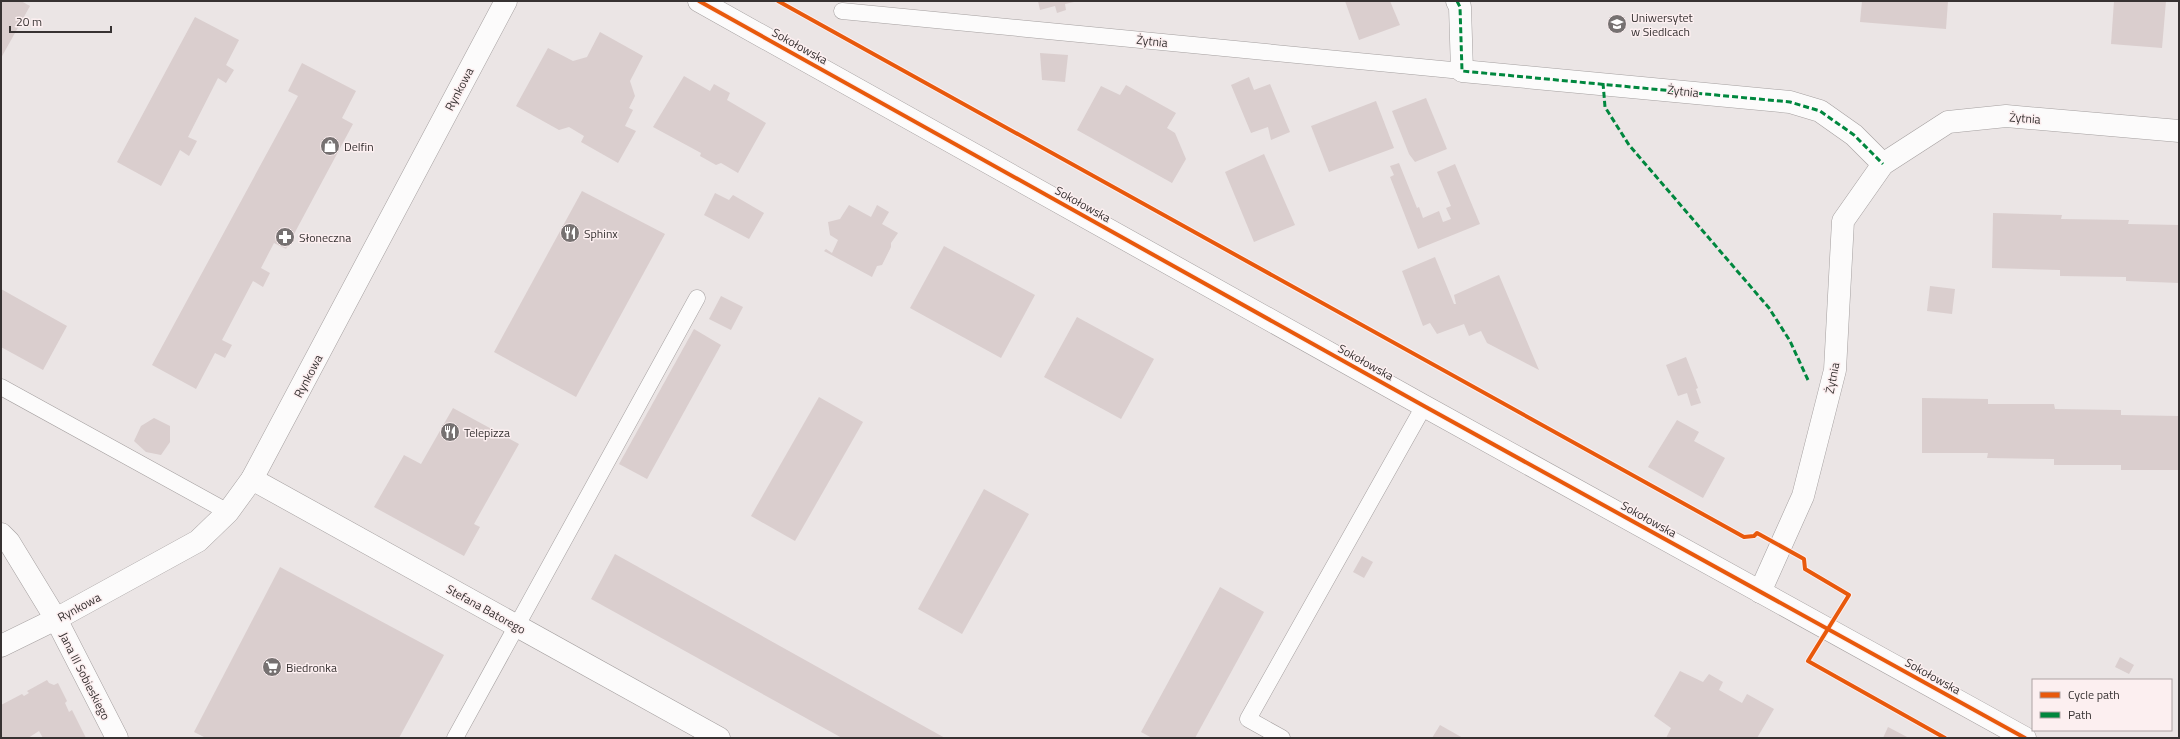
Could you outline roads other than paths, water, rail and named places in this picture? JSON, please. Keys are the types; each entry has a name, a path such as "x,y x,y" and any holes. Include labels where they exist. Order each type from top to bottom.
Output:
{"street":[{"name":"Rynkowa","path":"1,646 56,619 198,541 228,512 252,479 506,1"},
{"name":"Sokołowska","path":"699,1 1424,406 2025,738"},
{"path":"1458,1 1460,7 1462,72"},
{"name":"Żytnia","path":"1462,72 1790,102 1820,110 1854,135 1883,164"},
{"name":"Żytnia","path":"1760,592 1803,496 1835,370 1843,221 1883,164 1948,122 1962,120 2006,116 2179,131"},
{"name":"Stefana Batorego","path":"252,479 719,738"},
{"name":"Jana III Sobieskiego","path":"1,534 9,542 56,619 117,738"}],"lane":[{"name":"Żytnia","path":"842,11 1462,72"},
{"path":"456,738 697,298"},
{"path":"1,387 228,512"},
{"path":"1282,738 1248,720 1424,406"}],"place":[{"name":"Uniwersytet w Siedlcach","path":"1617,24"},
{"name":"Delfin","path":"330,146"},
{"name":"Sphinx","path":"570,233"},
{"name":"Słoneczna","path":"285,237"},
{"name":"Telepizza","path":"450,432"},
{"name":"Biedronka","path":"272,667"}]}
